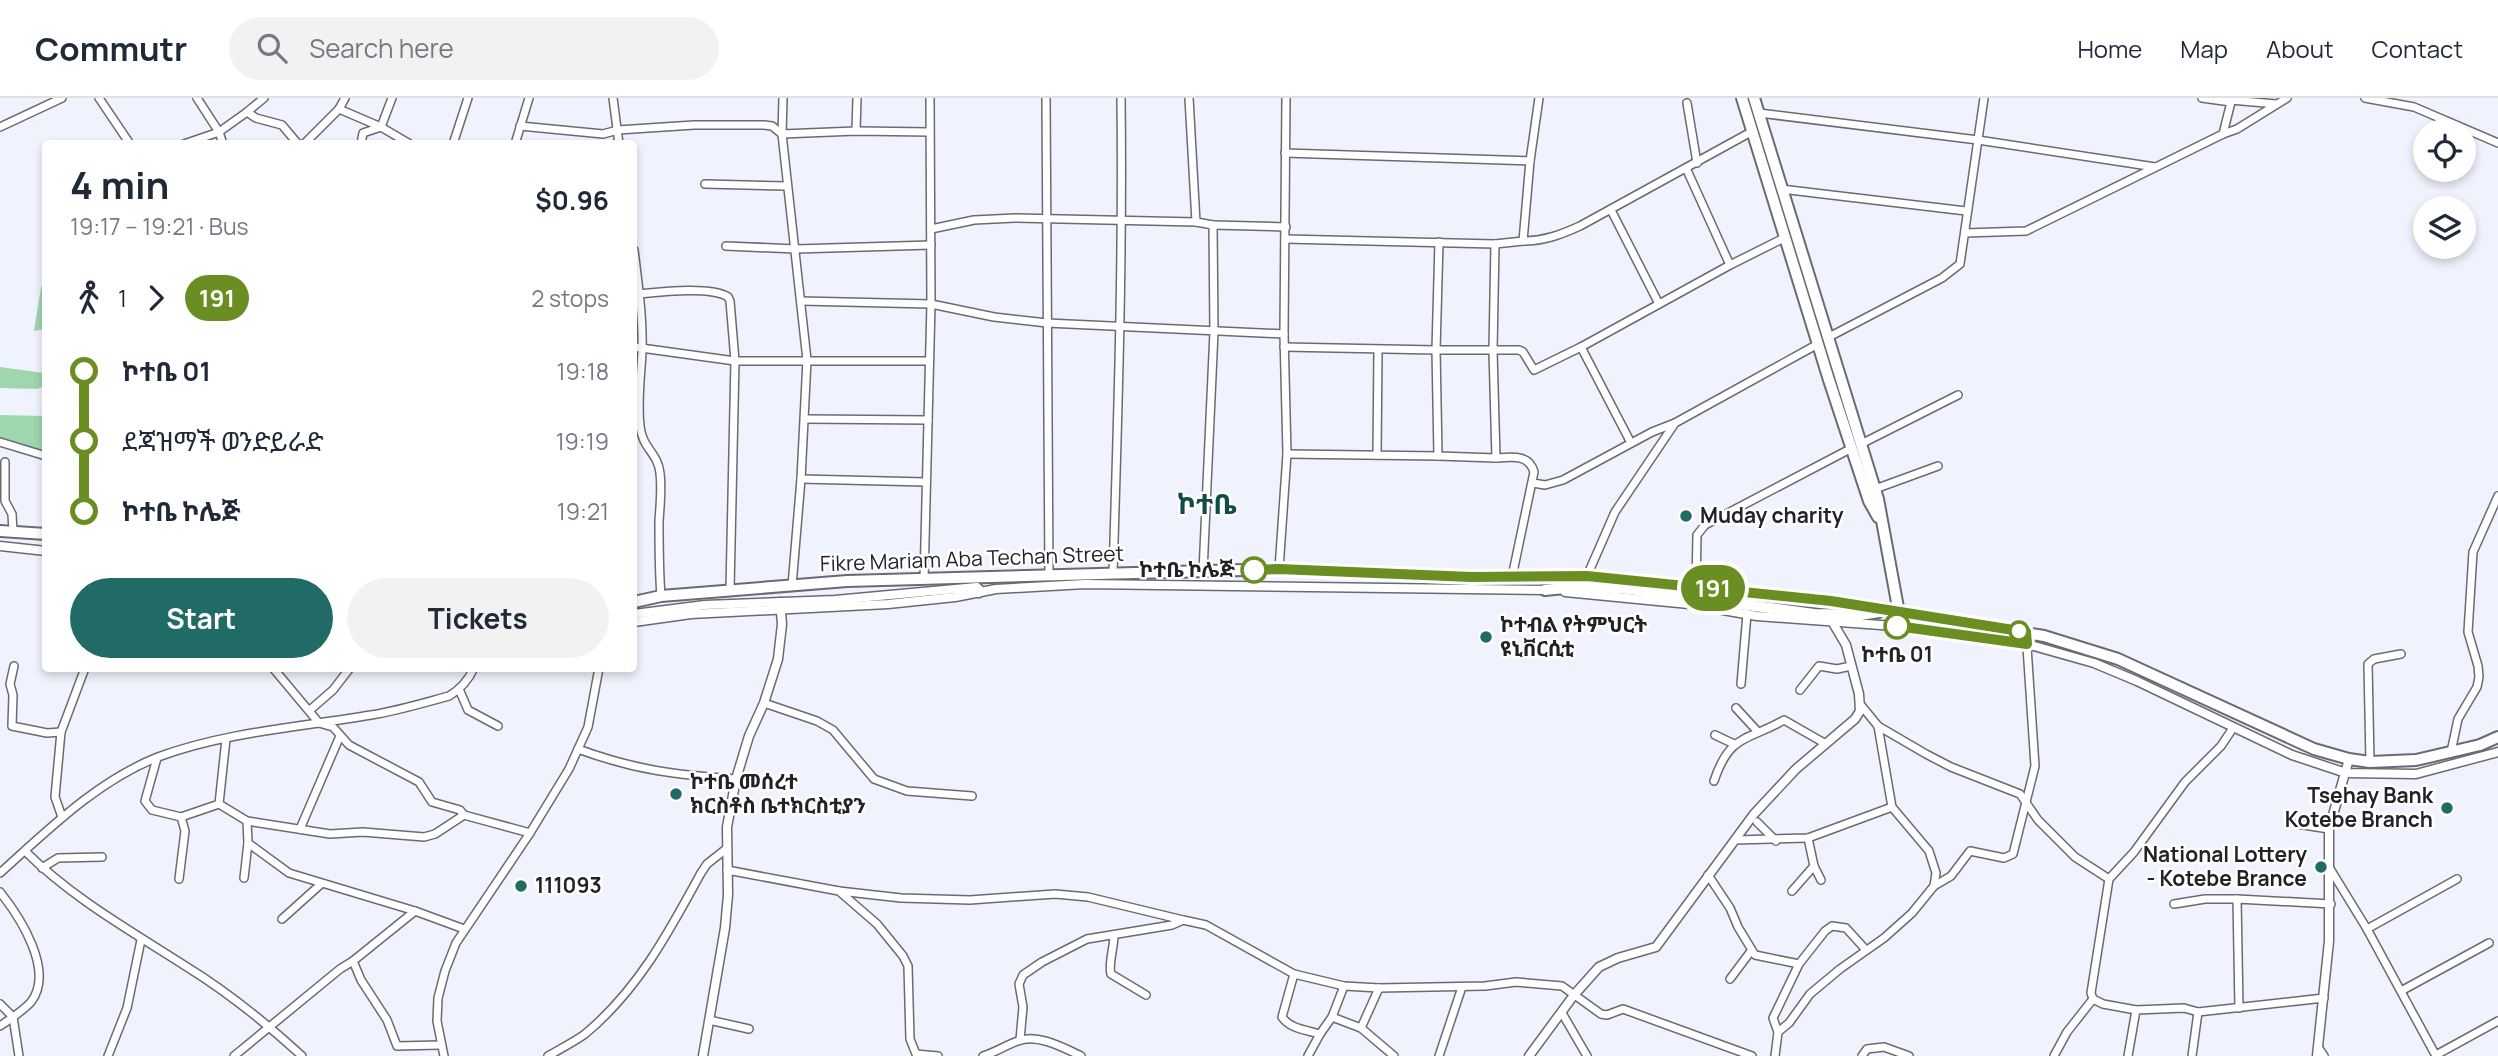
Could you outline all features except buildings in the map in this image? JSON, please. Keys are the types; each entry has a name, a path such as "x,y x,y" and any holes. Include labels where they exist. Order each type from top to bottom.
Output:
{"main road":[{"path":"1742,98 1784,238 1857,446 1875,489 1899,613"},
{"path":"1754,98 1822,341"},
{"path":"1857,446 1869,501 1881,522"},
{"path":"0,531 42,534"},
{"name":"Fikre Mariam Aba Techan Street","path":"637,601 661,596 730,589 847,581 995,576 1279,569 1512,577 1587,576 1831,601 2027,638 2062,641 2118,659 2302,744 2349,759 2370,762 2416,760 2480,745 2498,737"},
{"path":"978,590 995,576"},
{"path":"1545,590 1585,586 1629,589 1814,614 1860,615 1887,610"}],"street":[{"path":"0,127 62,98"},
{"path":"99,98 127,140"},
{"path":"197,98 222,140"},
{"path":"196,140 219,132 264,98"},
{"path":"308,140 339,109 345,98"},
{"path":"381,127 392,98"},
{"path":"454,140 468,98"},
{"path":"516,140 529,98"},
{"path":"614,98 619,140"},
{"path":"783,98 782,134 807,360 792,586"},
{"path":"856,131 857,98"},
{"path":"924,580 932,304 930,98"},
{"path":"1046,98 1049,576"},
{"path":"1113,573 1123,221 1121,98"},
{"path":"1189,98 1196,222"},
{"path":"1279,569 1287,454 1284,347 1286,98"},
{"path":"1523,241 1539,98"},
{"path":"1533,484 1545,485 1563,480 1664,426 1675,424 1952,272 1960,264 1984,98"},
{"path":"2202,98 2276,104"},
{"path":"1965,233 2026,231 2237,129 2287,98"},
{"path":"2365,98 2414,107 2498,143"},
{"path":"2414,107 2415,98"},
{"path":"2222,134 2231,100"},
{"path":"1687,103 1697,163"},
{"path":"339,109 404,140"},
{"path":"247,111 256,118 282,125 295,140"},
{"path":"1759,113 1978,140 2155,167"},
{"path":"520,126 603,134 618,130 694,125 764,125 772,126 782,134 930,132"},
{"path":"362,140 363,133 381,127"},
{"path":"1285,240 1495,243 1540,241 1556,237 1611,210 1751,132"},
{"path":"1285,153 1530,161"},
{"path":"1686,169 1730,264"},
{"path":"705,184 787,186"},
{"path":"1781,189 1966,211"},
{"path":"1611,210 1659,304"},
{"path":"931,229 974,220 1045,217 1286,228"},
{"path":"1203,572 1214,331 1213,225"},
{"path":"1284,347 1519,350 1534,370 1581,347 1730,264 1784,238"},
{"path":"1438,456 1436,350 1439,242"},
{"path":"1495,243 1493,351 1496,458"},
{"path":"726,246 796,249 931,245"},
{"path":"637,276 642,349 638,400 641,437 655,456 660,473 661,596"},
{"path":"639,294 674,290 721,293 728,297 735,360 730,589"},
{"path":"801,301 932,304 994,317 1047,323 1284,334"},
{"path":"1581,347 1631,443"},
{"path":"637,348 735,360 929,362"},
{"path":"1377,455 1378,350"},
{"path":"1696,586 1696,535 1705,525 1958,395"},
{"path":"805,419 928,420"},
{"path":"1587,576 1615,512 1675,424"},
{"path":"0,442 42,455"},
{"path":"1287,454 1526,459 1532,464 1533,484 1512,577"},
{"path":"5,462 5,500 12,514 13,532"},
{"path":"1875,489 1938,466"},
{"path":"801,479 926,482"},
{"path":"2451,752 2458,719 2477,687 2479,677 2468,632 2473,552 2498,496"},
{"path":"0,545 42,550"},
{"path":"637,622 835,600 1024,587 1146,584 1545,590 1689,604 1747,614 1833,623 2027,638 2137,681 2291,755 2346,773 2416,774 2498,752"},
{"path":"637,614 705,605 780,606"},
{"path":"703,1056 725,928 728,895 727,827 736,779 749,736 778,659 780,606"},
{"path":"1741,684 1747,614"},
{"path":"1530,1056 1574,995 1599,967 1618,958 1656,947 1735,840 1781,785 1855,719 1860,711 1860,704 1846,645 1833,623"},
{"path":"1846,645 1853,624"},
{"path":"1779,1032 1822,983 1912,913 1934,886 1951,876 1970,851 2009,857 2017,839 2035,766 2027,638"},
{"path":"2370,762 2368,664 2374,659 2401,654"},
{"path":"15,666 10,684 13,695 12,726 47,733 61,732"},
{"path":"1800,690 1819,666 1837,669 1851,666"},
{"path":"62,817 55,797 61,732 84,672"},
{"path":"277,672 319,723 333,727 349,745 419,782 432,802 460,810 464,816 530,833"},
{"path":"310,710 333,690 347,672"},
{"path":"0,873 62,817 112,782 157,758 226,739 374,715 449,696 459,690 472,672"},
{"path":"443,1056 438,998 445,971 464,929 530,833 579,749 588,727 599,672"},
{"path":"459,690 468,710 498,726"},
{"path":"764,702 817,721 833,730 874,779 907,791 972,796"},
{"path":"1860,704 1878,726 1926,754 1951,767 2020,794 2038,820 2071,853 2109,879"},
{"path":"1736,708 1758,732"},
{"path":"1714,781 1720,764 1734,744 1784,720 1826,744"},
{"path":"1878,726 1892,807 1929,851 1936,873 1934,886"},
{"path":"2054,1056 2067,1031 2092,999 2091,985 2109,879 2134,852 2185,782 2221,746 2233,728"},
{"path":"1715,735 1734,744"},
{"path":"300,829 340,736"},
{"path":"219,804 226,739"},
{"path":"579,749 666,774 736,779"},
{"path":"157,758 146,797 146,805 152,810 181,817 219,804"},
{"path":"2324,1056 2317,1051 2331,904 2329,829 2349,759"},
{"path":"219,804 247,821 330,835 363,832 424,837 435,834 464,816"},
{"path":"1735,840 1776,841 1808,838 1892,807"},
{"path":"180,879 185,831 181,817"},
{"path":"244,878 248,843 247,821"},
{"path":"1757,822 1776,841"},
{"path":"2297,824 2329,829"},
{"path":"1808,838 1814,866 1821,880"},
{"path":"248,843 289,873 415,911 464,929"},
{"path":"548,1056 584,1035 642,974 667,937 707,864 726,849"},
{"path":"25,851 42,868 142,940 231,996 302,1056"},
{"path":"42,868 58,858 102,857"},
{"path":"1792,891 1814,866"},
{"path":"2329,867 2367,929 2436,1056 2498,1021"},
{"path":"727,870 839,891 901,898 970,900 1055,894 1088,897 1206,925 1294,974 1344,986 1379,989 1462,987 1516,982 1562,986 1601,1014 1607,1015 1623,1009 1752,1056"},
{"path":"1708,875 1730,908 1751,951 1765,958 1799,964"},
{"path":"2367,929 2457,879"},
{"path":"282,919 321,884"},
{"path":"839,891 877,924 903,956 909,978 910,1039 916,1055 938,1056"},
{"path":"0,892 25,930 36,954 39,971 32,1001 0,1026"},
{"path":"2174,904 2205,899 2237,899 2331,904"},
{"path":"2237,899 2239,1007"},
{"path":"233,1056 415,911"},
{"path":"1020,1040 1023,1007 1019,985 1023,975 1087,939 1172,925 1183,920"},
{"path":"1776,1056 1779,1032 1773,1018 1799,964 1825,931 1832,926 1846,929 1866,950"},
{"path":"1114,936 1114,952 1109,969 1111,974 1146,995"},
{"path":"108,1056 127,1008 142,940"},
{"path":"2402,991 2489,943"},
{"path":"1730,979 1751,951"},
{"path":"353,961 361,980 387,1020 397,1046 396,1056"},
{"path":"1294,974 1283,1017 1285,1022 1320,1034"},
{"path":"1308,1056 1332,1017 1344,986"},
{"path":"1439,1056 1462,987"},
{"path":"1361,1028 1379,989"},
{"path":"2092,999 2103,1004 2136,1010 2185,1008 2198,1012 2324,998"},
{"path":"0,1003 13,1017 19,1056"},
{"path":"2128,1056 2136,1010"},
{"path":"2192,1056 2198,1012"},
{"path":"1562,1013 1587,1056"},
{"path":"1332,1017 1361,1028 1394,1056"},
{"path":"709,1020 749,1029"},
{"path":"982,1056 1020,1040 1032,1038 1081,1056"},
{"path":"397,1046 440,1045"},
{"path":"1862,1056 1867,1049 1884,1047 1909,1056"}],"green space":[{"path":"41,287 42,330 34,331"},
{"path":"0,367 42,373 42,387 37,389 0,388"},
{"path":"0,415 42,416 42,452 0,438"}],"bus line":[{"name":"191","path":"1254,570 1382,572 1471,577 1587,576 1696,586 1831,601 2026,632 2027,644 1897,626"}],"place":[{"name":"Muday charity","path":"1686,516"},
{"name":"ኮተቤ ኮሌጅ","path":"1254,570"},
{"name":"ኮተቤ 01","path":"1897,626"},
{"name":"ኮተብል የትምህርት ዩኒቨርሲቲ","path":"1486,637"},
{"name":"ኮተቤ መሰረተ ክርስቶስ ቤተክርስቲያን","path":"676,794"},
{"name":"Tsehay Bank Kotebe Branch","path":"2447,808"},
{"name":"National Lottery - Kotebe Brance","path":"2321,867"},
{"name":"111093","path":"521,886"}],"district":[{"name":"ኮተቤ","path":"1207,504"}]}
